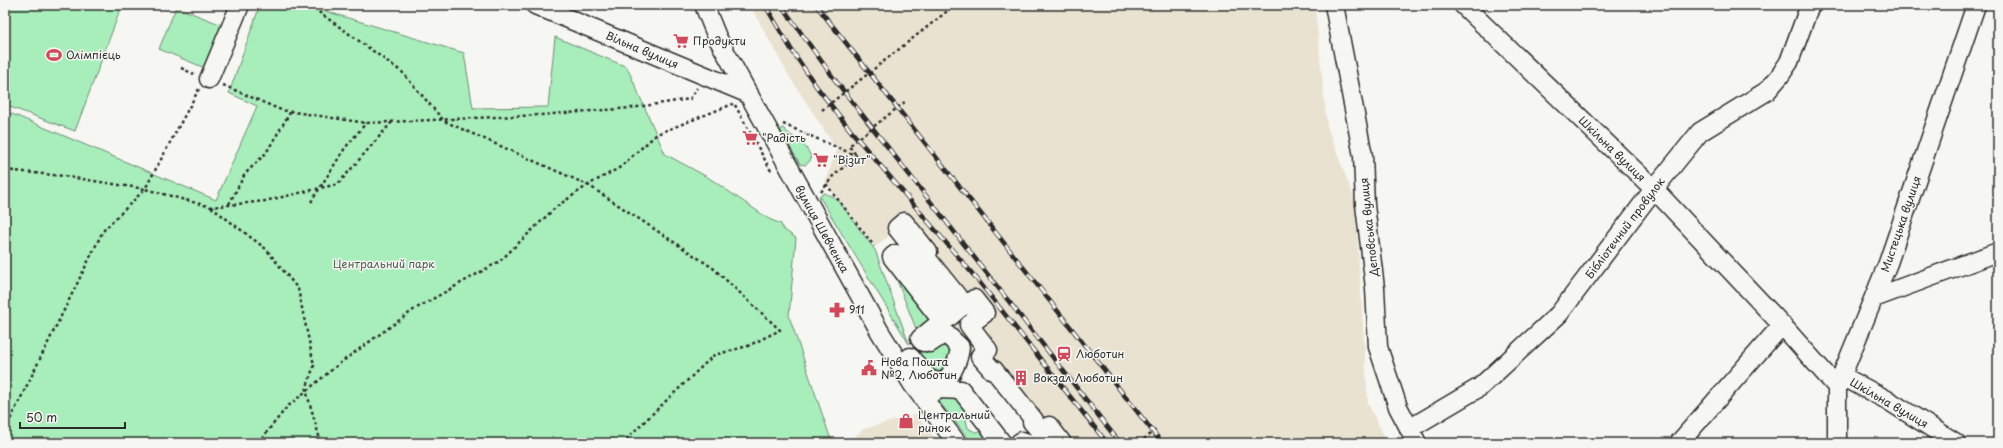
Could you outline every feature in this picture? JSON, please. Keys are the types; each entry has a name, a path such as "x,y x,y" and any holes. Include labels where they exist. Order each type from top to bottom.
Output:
{"street":[{"path":"207,78 240,5"},
{"name":"Вільна вулиця","path":"535,5 749,94"},
{"name":"вулиця Шевченка","path":"704,5 717,37 880,332 913,385 957,443"},
{"name":"Деповська вулиця","path":"1334,5 1363,156 1365,205 1375,288 1378,347 1398,407 1413,436"},
{"name":"Шкільна вулиця","path":"1463,5 1654,189 1782,325 1839,382 1889,401 1956,443"},
{"name":"Бібліотечний провулок","path":"1413,436 1480,387 1560,314 1654,189 1700,132 1767,90 1779,77 1789,62 1810,5"},
{"name":"Мистецька вулиця","path":"1837,443 1839,382 1888,263 1976,5"},
{"path":"1002,443 961,390 940,389 932,393 907,360 910,357 929,379 943,384 959,355 960,347 945,333 930,343 926,341 923,342 920,339 942,321 892,257 896,254 947,319 960,308 897,228 904,222 928,252 924,255 965,306 974,299 985,313 969,325 988,350 980,356 993,371 994,370 1034,420 1032,422 1041,432 1049,426 1062,443"},
{"path":"1874,298 1998,252"},
{"path":"1679,443 1782,325"},
{"path":"1019,443 1022,441 1028,443"}],"path":[{"path":"309,5 402,72 444,121 588,185 713,268 780,330 748,346 714,355 622,443"},
{"path":"822,110 955,5"},
{"path":"181,68 281,110 366,123 444,121 631,108 690,99 705,76"},
{"path":"5,430 103,231 145,189 207,78"},
{"path":"258,443 287,407 340,362 415,309 500,261 556,206 588,185 619,168 657,134 730,106 749,94"},
{"path":"857,156 849,146 906,101"},
{"path":"228,205 245,174 266,153 292,111"},
{"path":"778,119 783,124 857,156"},
{"path":"5,170 63,176 145,189 211,207 265,201 338,184 392,122"},
{"path":"311,202 345,148 366,123"},
{"path":"810,206 826,184 841,168 857,156"},
{"path":"826,184 874,246"},
{"path":"211,207 266,249 298,289 314,366 306,390 321,443"},
{"path":"1139,443 1156,430"},
{"path":"1586,443 1591,439 1598,443"}],"shaded area":[{"path":"750,5 1315,5 1327,126 1355,201 1368,404 1388,443 1043,443 947,320 899,228 875,247 825,181 837,150 789,76"},
{"name":"Центральний ринок","path":"916,414 939,443 846,443 864,429"}],"green space":[{"name":"Олімпієць","path":"5,5 122,5 75,131 5,105"},
{"name":"Центральний парк","path":"260,5 305,5 464,53 473,108 548,107 555,37 627,67 665,154 709,178 769,219 781,224 783,229 796,238 789,316 832,443 5,443 5,111 216,200 257,106 229,93"},
{"path":"176,7 222,25 205,68 159,49"},
{"path":"783,128 803,144 809,152 811,157 810,161 805,165 800,164 780,130"},
{"path":"825,193 838,200 875,250 909,344 819,196"},
{"path":"889,260 942,321 920,339"},
{"path":"952,338 947,379 910,357 923,342"},
{"path":"961,390 968,412 966,420 968,428 975,432 983,431 1002,443 972,443 932,393"}],"railway":[{"path":"765,5 791,49 816,86 851,131 976,278 1107,443"},
{"path":"781,5 835,80 1120,443"},
{"path":"816,5 1162,443"}],"place":[{"name":"Продукти","path":"681,41"},
{"name":"Олімпієць","path":"54,55"},
{"name":"\"Радість\"","path":"750,138"},
{"name":"\"Візит\"","path":"821,160"},
{"name":"911","path":"837,310"},
{"name":"Люботин","path":"1064,354"},
{"name":"Нова Пошта №2, Люботин","path":"869,368"},
{"name":"Вокзал Люботин","path":"1021,378"},
{"name":"Центральний ринок","path":"906,421"}]}
